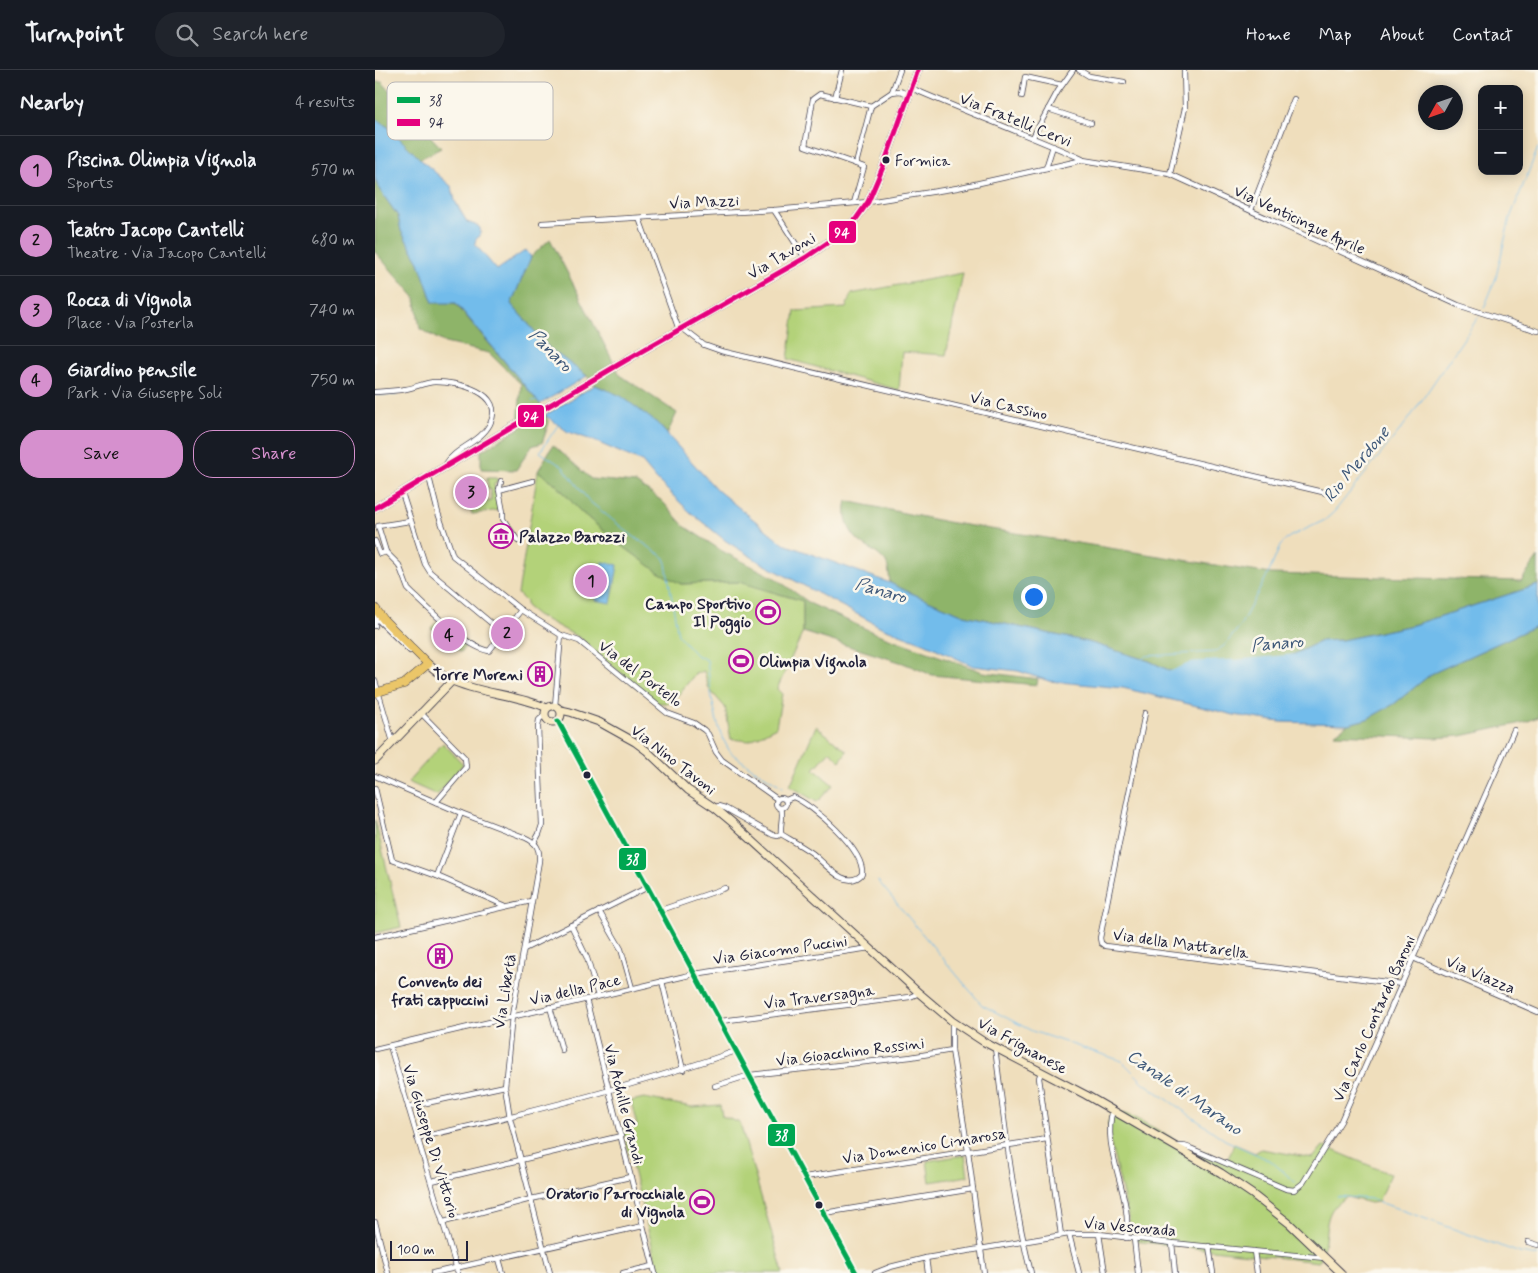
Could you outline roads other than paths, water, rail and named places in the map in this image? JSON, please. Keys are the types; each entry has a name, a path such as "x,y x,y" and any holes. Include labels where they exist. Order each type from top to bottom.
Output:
{"main road":[{"name":"Via Tavoni","path":"375,508 805,258 839,236 868,202 918,70"},
{"path":"375,608 384,620 428,664 452,681 375,761"},
{"path":"377,692 404,684 428,664"},
{"name":"Via Nino Tavoni","path":"452,681 526,700 552,710 570,712 590,718 622,734 647,751 688,790 715,808"},
{"path":"552,710 561,716 558,720 550,721 552,710"},
{"name":"Via Frignanese","path":"715,808 952,1021 995,1048 1113,1110 1221,1173 1252,1194 1305,1237 1341,1273"}],"street":[{"path":"835,98 842,70"},
{"path":"856,164 871,106 892,92 900,70"},
{"path":"1033,137 1073,70"},
{"path":"1079,70 1089,76 1124,82"},
{"path":"1170,174 1185,108 1184,70"},
{"path":"1022,96 1025,77 1063,85"},
{"name":"Via Fratelli Cervi","path":"892,92 910,91 1033,137 1083,160"},
{"path":"854,203 864,167 805,146 813,99 820,94 871,106"},
{"path":"1251,210 1294,99"},
{"path":"1048,109 1091,123"},
{"path":"1046,168 1053,146"},
{"name":"Via Venticinque Aprile","path":"868,202 957,188 1083,160 1170,174 1458,306 1538,331"},
{"name":"Via Mazzi","path":"541,223 774,210 868,202"},
{"path":"774,210 805,258"},
{"path":"639,218 681,329"},
{"name":"Via Cassino","path":"681,329 704,345 721,351 1331,494 1336,492"},
{"path":"375,392 405,390 433,382 464,384 492,403 493,410 489,425 479,437 450,457 443,468"},
{"name":"Via del Portello","path":"429,477 438,513 453,556 521,610 561,635 579,641 667,713 704,730 722,760 777,799"},
{"path":"501,481 499,490 503,519 519,541"},
{"path":"499,490 533,481"},
{"path":"402,493 425,564 430,572 503,633"},
{"path":"411,521 378,526 386,552 399,565 409,589 456,632 481,649 489,651 521,610"},
{"path":"375,541 380,554 386,552"},
{"path":"375,619 416,657 428,664"},
{"path":"375,619 375,626"},
{"path":"552,710 561,635"},
{"path":"375,681 393,742"},
{"name":"Via Libertà","path":"550,1273 510,1118 505,1086 512,1016 539,856 539,849 534,843 542,825 538,727 539,720 552,710"},
{"path":"421,712 465,758 466,767 436,802"},
{"name":"Via della Mattarella","path":"1145,713 1100,938 1101,943 1105,946 1402,984"},
{"path":"558,720 856,1273"},
{"name":"Via Carlo Contardo Baroni","path":"1175,1147 1184,1146 1286,1189 1297,1188 1307,1177 1341,1121 1514,730"},
{"path":"375,776 461,813 508,830 534,843"},
{"path":"375,788 392,860 437,876 506,906"},
{"path":"781,834 783,814 781,808 777,805 777,799 781,797 786,800"},
{"path":"715,808 720,806 773,835 778,836 781,834 810,852 841,878 857,879 862,874 860,862 836,829 800,800 793,797 786,800"},
{"path":"781,808 786,804 786,800"},
{"path":"437,876 461,813"},
{"path":"524,949 648,886"},
{"path":"661,910 725,888"},
{"path":"375,937 531,900"},
{"path":"599,911 621,949 632,988"},
{"path":"571,925 587,958 598,996"},
{"name":"Via Giacomo Puccini","path":"694,974 870,948"},
{"name":"Via Viazza","path":"1413,958 1538,1012"},
{"name":"Via della Pace","path":"375,1049 694,974"},
{"path":"662,981 683,1070"},
{"name":"Via Traversagna","path":"721,1021 901,998 919,993"},
{"name":"Via Achille Grandi","path":"586,999 655,1273"},
{"path":"550,1008 562,1050"},
{"path":"952,1021 952,1050 984,1273"},
{"name":"Via Giuseppe Di Vittorio","path":"390,1046 457,1270"},
{"path":"995,1048 1007,1145 1023,1242 1031,1273"},
{"name":"Via Gioacchino Rossini","path":"715,1086 750,1075 911,1057 952,1050"},
{"path":"417,1138 510,1118 683,1070 736,1051"},
{"path":"1041,1072 1039,1078 1061,1235"},
{"path":"408,1107 505,1086"},
{"path":"1113,1110 1111,1139 1128,1218 1126,1238"},
{"path":"431,1181 621,1136"},
{"name":"Via Domenico Cimarosa","path":"805,1177 1047,1139"},
{"path":"444,1222 531,1199 630,1177"},
{"path":"824,1213 973,1189"},
{"path":"375,1222 388,1273"},
{"path":"433,1273 457,1270 499,1258 643,1226"},
{"path":"1069,1234 1079,1273"},
{"name":"Via Vescovada","path":"875,1273 890,1267 926,1258 1069,1234 1099,1234 1326,1258"},
{"path":"1099,1234 1105,1273"},
{"path":"1134,1239 1138,1273"},
{"path":"1528,1242 1538,1245"},
{"path":"1172,1243 1175,1273"},
{"path":"1209,1246 1213,1273"},
{"path":"1254,1251 1257,1273"},
{"path":"499,1258 503,1273"},
{"path":"926,1258 928,1273"},
{"path":"623,1273 653,1266"}],"water":[{"path":"375,119 387,126 387,140 401,140 452,187 455,201 467,222 480,228 480,236 476,239 475,244 497,270 526,250 531,257 511,304 549,348 587,376 540,404 456,303 433,303 418,260 401,231 398,216 379,189 375,178"},
{"path":"595,385 621,396 657,423 717,490 784,544 890,583 964,615 1088,642 1149,661 1177,674 1194,666 1276,663 1321,641 1342,640 1413,625 1538,585 1538,625 1431,674 1394,704 1367,719 1348,724 1280,722 1234,715 1123,688 1049,681 1018,671 973,666 924,643 881,627 758,561 726,541 690,512 657,480 642,462 592,440 568,432 545,415"},
{"path":"603,562 618,565 611,603 595,600"}],"waterway":[{"name":"Rio Merdone","path":"1484,308 1495,281 1510,218 1538,148"},
{"name":"Rio Merdone","path":"1141,660 1146,656 1215,652 1225,645 1240,626 1270,570 1280,546 1289,537 1325,520 1334,512 1409,419 1479,316"},
{"path":"375,395 397,395"},
{"path":"532,401 537,400"},
{"name":"Canale di Marano","path":"558,425 540,452 563,467 589,501 630,534 665,558 678,635 696,655 707,660 713,706 724,741 729,750 738,758 783,787"},
{"name":"Panaro","path":"1171,676 1194,666 1293,659"},
{"name":"Canale di Marano","path":"878,881 982,1005 1032,1031 1122,1061 1144,1083 1225,1140 1271,1161 1295,1182"},
{"name":"Canale di Marano","path":"1337,1196 1371,1199 1520,1253 1538,1256"}],"place":[{"name":"Formica","path":"886,160"},
{"name":"Rocca di Vignola","path":"471,492"},
{"name":"Palazzo Barozzi","path":"501,536"},
{"name":"Piscina Olimpia Vignola","path":"591,581"},
{"name":"Campo Sportivo Il Poggio","path":"768,612"},
{"name":"Teatro Jacopo Cantelli","path":"507,633"},
{"name":"Giardino pensile","path":"449,635"},
{"name":"Olimpia Vignola","path":"741,661"},
{"name":"Torre Moreni","path":"540,674"},
{"name":"Convento dei frati cappuccini","path":"440,956"},
{"name":"Oratorio Parrocchiale di Vignola","path":"702,1202"}]}
